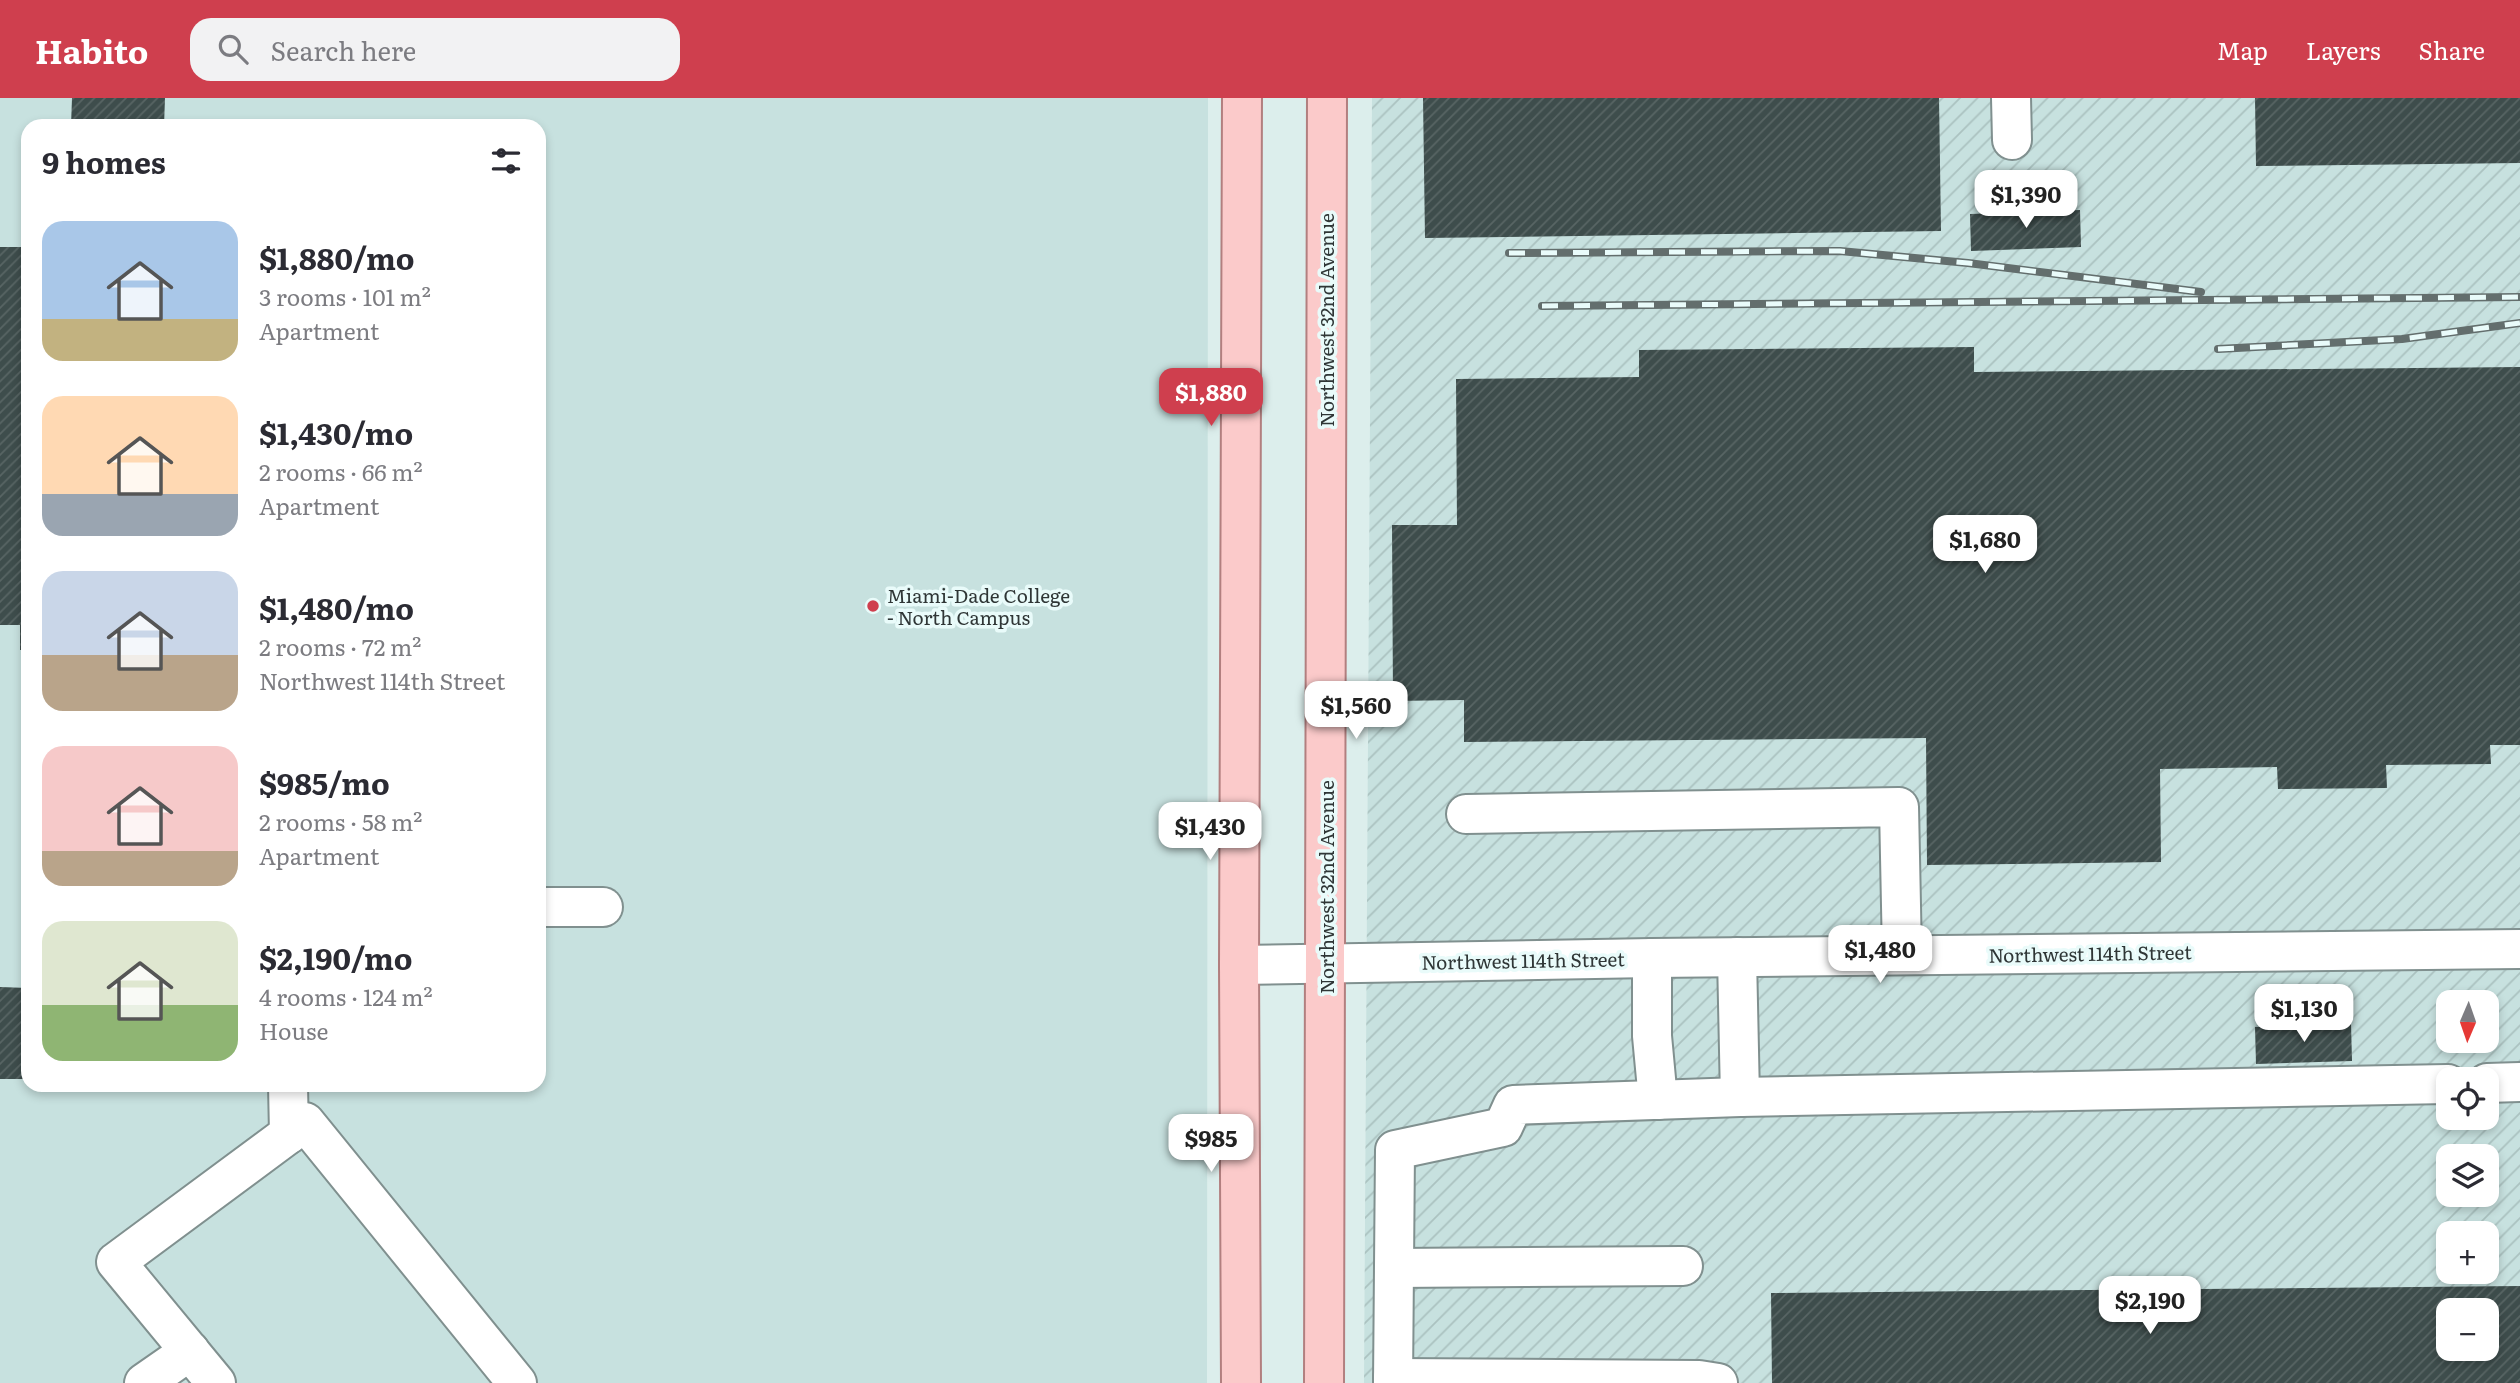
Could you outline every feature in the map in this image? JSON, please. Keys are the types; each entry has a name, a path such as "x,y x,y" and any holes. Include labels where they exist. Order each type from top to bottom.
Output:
{"main road":[{"path":"1241,1383 1242,98"},
{"name":"Northwest 32nd Avenue","path":"1324,1383 1327,98"}],"street":[{"path":"2011,98 2012,140"},
{"path":"1466,814 1899,807 1902,955"},
{"path":"546,907 603,907"},
{"name":"Northwest 114th Street","path":"1240,965 2520,949"},
{"path":"1737,957 1740,1097"},
{"path":"1651,958 1657,1100"},
{"path":"2499,1083 2520,1082"},
{"path":"1718,1383 1699,1380 1393,1380 1395,1150 1503,1127 1513,1105 1740,1097 2436,1084"},
{"path":"289,1092 297,1128 517,1383"},
{"path":"216,1383 116,1262 297,1128 309,1092"},
{"path":"1394,1268 1683,1266"},
{"path":"144,1383 190,1351"}],"shaded area":[{"name":"Miami-Dade College - North Campus","path":"0,98 1208,98 1207,1383 0,1383"},
{"path":"1372,98 2520,98 2520,1383 1364,1383"}],"building":[{"path":"72,98 165,98 164,119 71,119"},
{"path":"1423,98 1939,98 1941,231 1425,238"},
{"path":"2255,98 2520,98 2520,163 2256,166"},
{"path":"2080,210 2081,247 1971,251 1970,214"},
{"path":"0,247 21,247 21,650 20,625 0,625"},
{"path":"1974,347 1974,372 2520,367 2520,745 2490,745 2491,764 2386,765 2387,788 2278,789 2277,767 2160,769 2161,862 1927,865 1926,738 1464,742 1464,700 1393,701 1392,525 1457,525 1456,379 1639,377 1639,350"},
{"path":"0,987 21,988 21,1079 0,1079"},
{"path":"2351,1023 2352,1061 2256,1064 2255,1027"},
{"path":"2520,1286 2520,1383 1772,1383 1771,1293"}],"railway":[{"path":"1509,253 1840,251 1968,263 2201,292"},
{"path":"1542,306 2520,297"},
{"path":"2218,349 2402,339 2520,323"}],"place":[{"name":"Miami-Dade College - North Campus","path":"873,606"}]}
